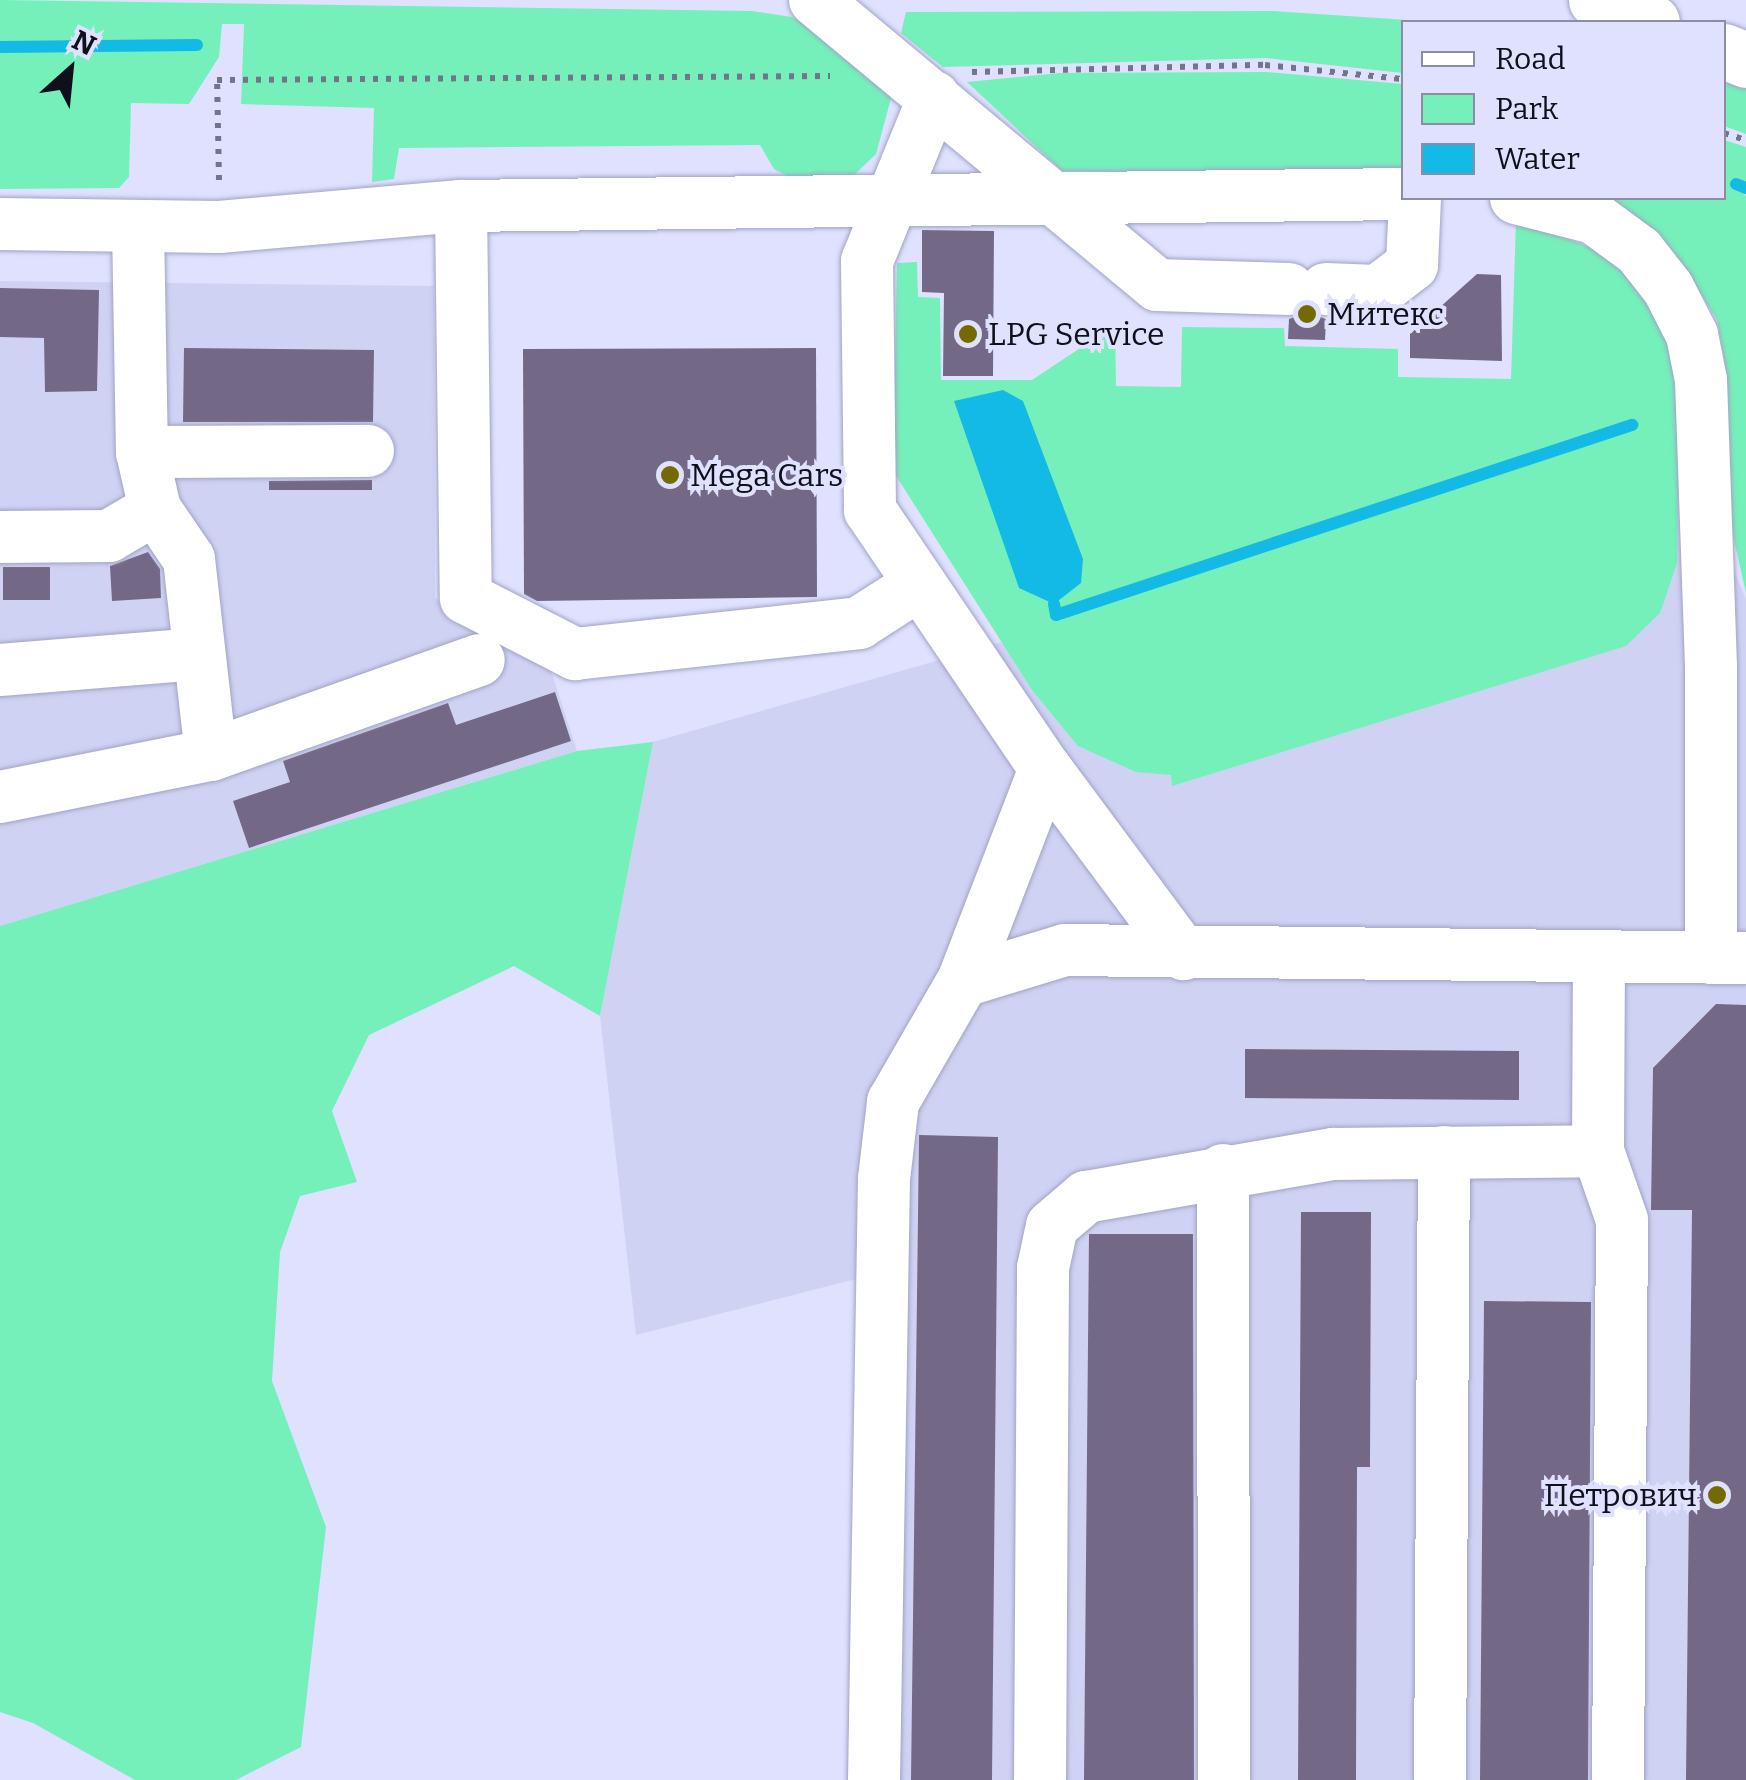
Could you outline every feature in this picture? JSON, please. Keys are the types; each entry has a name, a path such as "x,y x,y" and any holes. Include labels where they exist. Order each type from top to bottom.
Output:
{"main road":[{"path":"1596,0 1647,20"}],"lane":[{"path":"815,0 1157,285 1378,290 1412,265 1415,200"},
{"path":"920,85 888,204 867,261 870,510 1045,768 1183,954"},
{"path":"0,224 220,227 461,206 1062,202 1401,194"},
{"path":"963,981 1065,950 1728,958 1700,380 1692,336 1639,251 1594,218 1524,200"},
{"path":"461,206 466,598 575,654 859,623 920,584"},
{"path":"138,226 142,452 155,509 189,559 212,754"},
{"path":"142,452 368,451"},
{"path":"0,537 109,536 155,509"},
{"path":"0,670 198,654"},
{"path":"0,797 212,754 479,660"},
{"path":"874,1780 884,1179 892,1102 963,981 1045,768"},
{"path":"1599,956 1598,1151 1622,1220 1618,1780"},
{"path":"1040,1780 1043,1268 1052,1226 1086,1197 1332,1154 1598,1151"},
{"path":"1440,1780 1444,1152"},
{"path":"1224,1170 1224,1780"}],"path":[{"path":"920,85 1265,65 1401,79"},
{"path":"220,227 218,80 792,77"}],"shaded area":[{"path":"0,281 434,286 435,598 548,661 577,751 0,926"},
{"path":"1681,448 1746,599 1746,1780 847,1780 860,1278 636,1335 600,1016 653,742"}],"green space":[{"path":"0,0 752,11 792,17 825,35 893,91 876,154 851,178 789,177 774,169 760,145 399,148 394,179 372,182 374,108 241,104 244,24 222,24 219,57 189,104 131,103 129,177 119,188 0,189"},
{"path":"1273,11 1407,20 1401,20 1401,73 1266,58 943,67 901,33 906,12"},
{"path":"1267,72 1401,84 1401,174 1062,171 967,82 1060,73"},
{"path":"1726,80 1746,85 1746,134 1726,127"},
{"path":"1726,141 1746,147 1746,184 1730,179 1746,196 1746,593 1724,496 1726,369 1717,320 1693,281 1607,200 1726,200"},
{"path":"1516,220 1598,250 1636,280 1680,369 1677,563 1660,613 1626,646 1172,786 1171,775 1136,772 1078,746 1032,690 893,471 897,263 917,262 918,297 940,298 941,380 1032,380 1115,325 1116,386 1181,387 1182,327 1284,328 1285,346 1398,349 1398,377 1511,379"},
{"path":"653,742 600,1016 514,966 369,1035 332,1111 357,1182 300,1196 280,1252 272,1381 326,1527 301,1747 236,1780 135,1780 33,1723 0,1712 0,926 577,751"}],"water":[{"path":"1003,390 1023,401 1083,559 1081,583 1054,604 1019,588 954,401"}],"building":[{"name":"LPG Service","path":"922,230 994,231 993,376 943,376 944,293 922,292"},
{"path":"1477,274 1501,275 1502,361 1410,358 1410,334"},
{"path":"0,288 99,290 97,391 45,392 44,338 0,337"},
{"path":"1307,312 1326,319 1325,340 1288,339 1289,319"},
{"path":"184,348 374,350 373,422 183,422"},
{"name":"Mega Cars","path":"816,348 817,597 537,601 524,594 523,349"},
{"path":"372,480 372,490 269,490 269,481"},
{"path":"148,552 160,569 161,598 112,601 110,566"},
{"path":"3,567 50,567 50,600 3,600"},
{"path":"555,692 571,741 249,848 233,801 290,782 283,761 448,703 456,725"},
{"name":"Петрович","path":"1716,1004 1746,1005 1746,1780 1686,1780 1692,1210 1651,1210 1653,1068"},
{"path":"1245,1049 1519,1051 1519,1100 1245,1098"},
{"path":"919,1135 998,1137 992,1780 911,1780"},
{"path":"1301,1212 1371,1212 1370,1467 1357,1467 1356,1780 1298,1780"},
{"path":"1089,1234 1193,1234 1194,1780 1084,1780"},
{"path":"1484,1301 1591,1302 1588,1780 1480,1780"}],"waterway":[{"path":"0,47 197,45"},
{"path":"1736,184 1746,188"},
{"path":"1054,604 1056,615 1632,425"}],"place":[{"name":"Митекс","path":"1307,314"},
{"name":"LPG Service","path":"968,334"},
{"name":"Mega Cars","path":"670,475"},
{"name":"Петрович","path":"1717,1495"}]}
